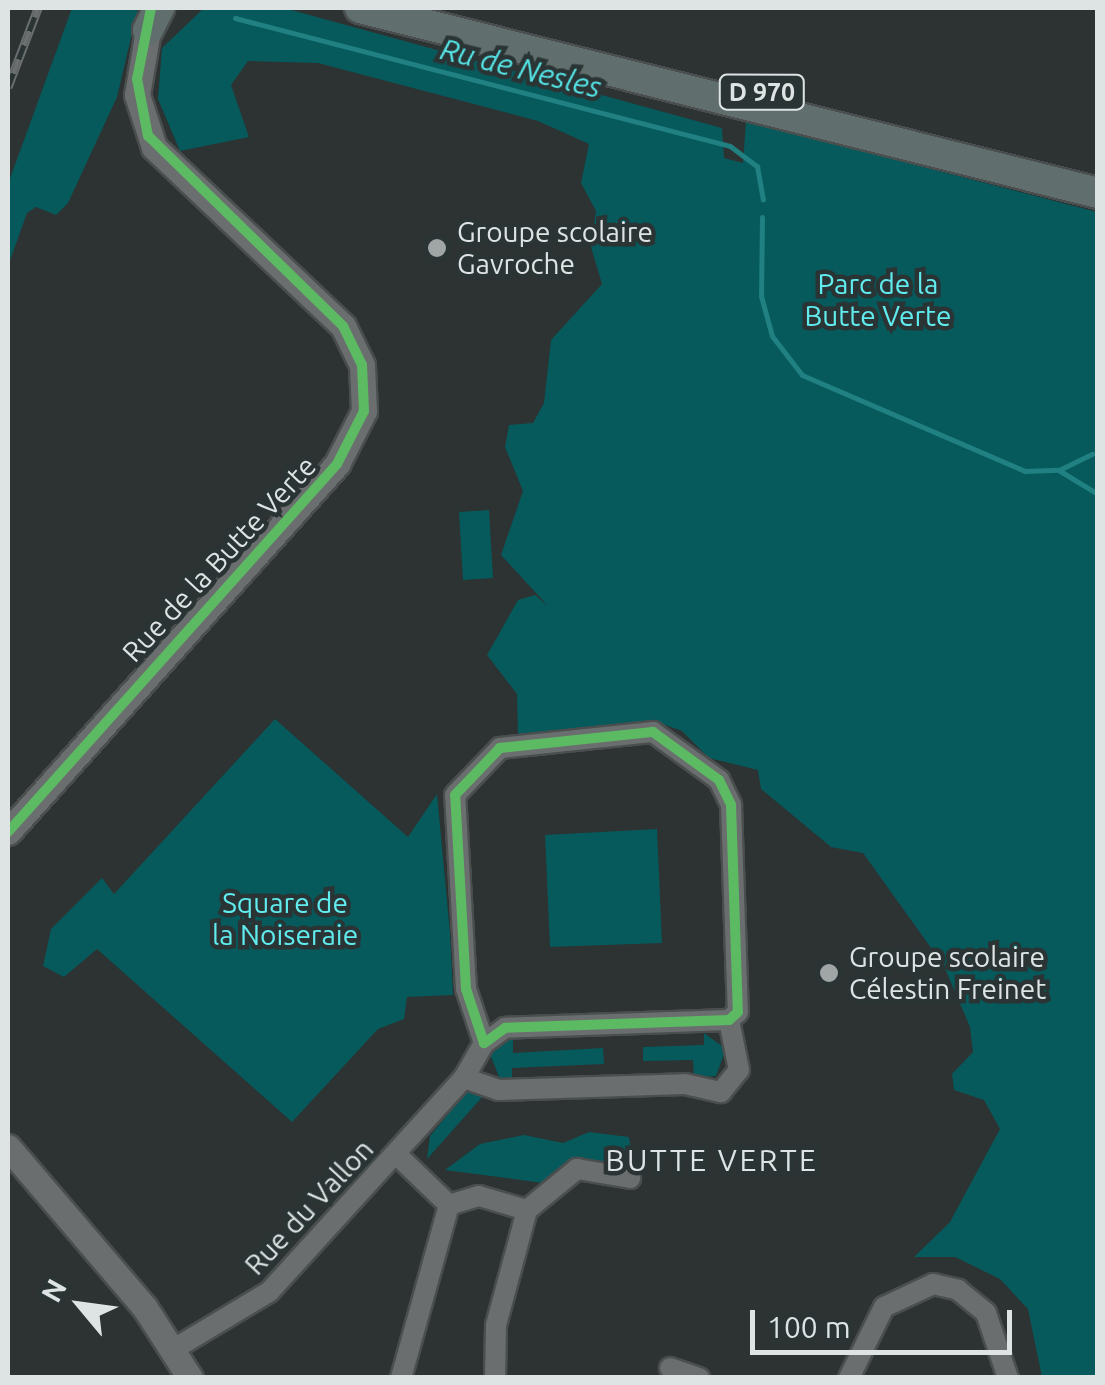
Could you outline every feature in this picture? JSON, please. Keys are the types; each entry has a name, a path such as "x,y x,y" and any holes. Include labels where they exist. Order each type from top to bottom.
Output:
{"main road":[{"path":"360,8 1098,192"},
{"name":"D 970","path":"427,8 1098,175"}],"street":[{"name":"Rue de la Butte Verte","path":"8,832 16,814 337,464 364,412 362,365 344,326 154,147 137,95 153,15"},
{"path":"464,1078 498,1090 685,1084 721,1092 739,1070 730,1020 744,987 731,805 720,780 653,732 533,742 488,756 455,796 466,988 484,1043 505,1028 730,1020"},
{"name":"Rue du Vallon","path":"174,1349 244,1314 464,1078 484,1043"},
{"path":"8,1148 174,1349 190,1378"},
{"path":"396,1154 449,1205"},
{"path":"495,1378 496,1325 527,1210 577,1169 630,1178"},
{"path":"449,1205 478,1196 527,1210"},
{"path":"402,1378 449,1205"},
{"path":"849,1378 884,1307 932,1284 958,1290 986,1312 1008,1378"},
{"path":"670,1368 699,1378"}],"green space":[{"path":"72,8 138,8 117,97 68,203 56,215 36,207 27,213 8,266 8,184"},
{"name":"Parc de la Butte Verte","path":"204,8 284,8 722,128 724,158 743,163 746,121 1097,212 1097,1377 1042,1377 1028,1309 1000,1279 955,1257 914,1257 950,1222 1000,1129 984,1100 954,1090 952,1074 973,1052 970,1027 944,966 863,853 831,847 761,789 758,770 709,758 682,731 657,722 518,736 517,694 487,655 518,600 535,595 548,606 501,555 523,491 505,447 509,425 533,423 544,403 551,340 602,284 591,247 596,211 581,183 589,144 538,121 318,63 248,61 231,85 249,137 180,151 158,99 162,48"},
{"path":"489,510 493,578 463,580 459,512"},
{"name":"Square de la Noiseraie","path":"275,719 408,837 437,794 453,995 407,997 404,1019 378,1029 292,1122 97,949 64,977 43,966 51,929 102,878 114,894"},
{"path":"657,829 662,943 550,947 545,835"},
{"path":"704,1033 726,1049 716,1076 694,1078 693,1060 643,1061 643,1047 704,1045"},
{"path":"513,1035 513,1053 603,1048 604,1064 512,1068 512,1083 501,1082 490,1054"},
{"path":"468,1090 484,1095 427,1159 430,1136"},
{"path":"589,1132 629,1137 633,1167 576,1165 543,1183 445,1170 480,1144 524,1135 563,1143"}],"waterway":[{"name":"Ru de Nesles","path":"235,18 730,146 757,166 763,199"},
{"name":"Ru de Nesles","path":"762,217 761,296 772,336 802,375 1025,471 1059,470 1092,454"},
{"path":"1060,471 1098,494"}],"railway":[{"path":"8,87 38,8"}],"cycle path":[{"path":"8,832 337,464 364,411 362,365 343,326 148,136 137,79 151,8"},
{"path":"653,732 719,780 731,805 738,1012 729,1020 505,1028 484,1043 466,989 455,795 500,748 653,732"}],"place":[{"name":"Groupe scolaire Gavroche","path":"437,248"},
{"name":"Groupe scolaire Célestin Freinet","path":"829,973"}],"district":[{"name":"BUTTE VERTE","path":"712,1160"}]}
